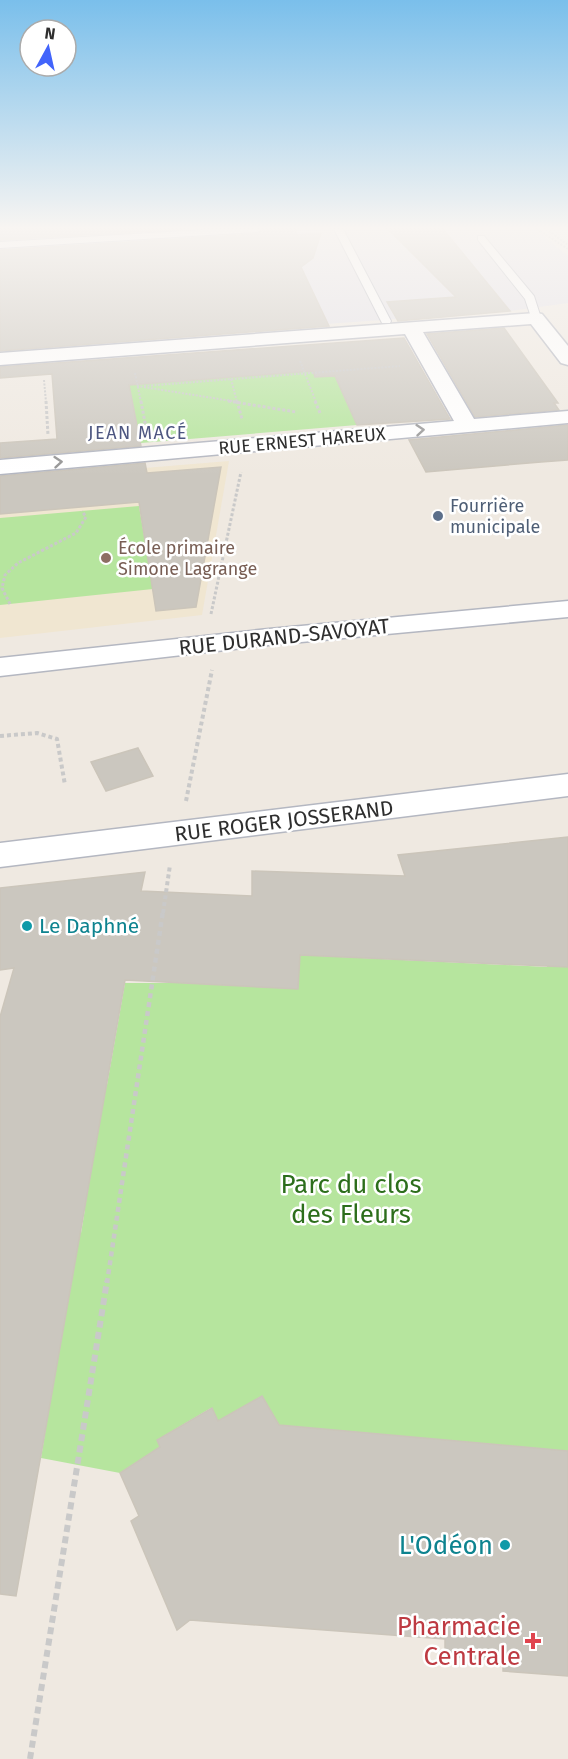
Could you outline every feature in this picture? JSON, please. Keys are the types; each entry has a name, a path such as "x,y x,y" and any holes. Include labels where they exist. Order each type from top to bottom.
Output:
{"street":[{"path":"0,359 536,318 568,359"},
{"path":"411,327 468,426"},
{"name":"RUE ERNEST HAREUX","path":"0,467 568,417"},
{"name":"RUE DURAND-SAVOYAT","path":"0,667 269,637 568,609"},
{"name":"RUE ROGER JOSSERAND","path":"0,855 568,785"}],"lane":[{"path":"381,311 386,321"},
{"path":"534,311 536,318"}],"path":[{"path":"297,353 322,416 311,414"},
{"path":"137,386 404,366"},
{"path":"134,368 146,430"},
{"path":"44,376 49,441"},
{"path":"231,379 243,423"},
{"path":"137,386 301,413"},
{"path":"210,622 242,467"},
{"path":"9,604 2,588 5,575 18,562 76,533 86,517 82,512"},
{"path":"185,803 214,660"},
{"path":"0,736 32,732 49,734 57,739 65,785"},
{"path":"30,1759 79,1465 171,858"}],"shaded area":[{"path":"0,311 509,311 0,347"},
{"name":"École primaire Simone Lagrange","path":"229,461 202,615 0,638 0,480"}],"green space":[{"path":"342,368 363,412 352,413 357,425 141,443 139,431 126,431 118,386"},
{"path":"139,506 153,589 0,605 0,518"},
{"name":"Parc du clos des Fleurs","path":"568,842 568,1451 279,1425 262,1396 218,1421 211,1408 157,1440 160,1447 120,1473 41,1458 46,1427 0,1424 0,1244 64,1233 81,1233 85,1209 67,1190 107,1085 125,983 182,983 297,989 300,955 547,967"}],"building":[{"path":"0,311 322,311 329,326 0,351"},
{"path":"392,311 509,311 398,321"},
{"path":"504,328 558,403 554,403 559,410 475,417 427,334"},
{"path":"404,338 450,419 357,425 335,376 315,377 313,371 129,385 141,446 0,458 0,443 57,439 52,374 0,378 0,367"},
{"path":"568,425 568,460 426,472 409,440"},
{"path":"145,463 147,473 221,467 196,607 156,611 139,502 0,514 0,476"},
{"path":"138,748 153,776 106,791 91,762"},
{"path":"568,837 568,967 300,955 298,989 125,980 16,1596 0,1594 0,1017 14,968 0,970 0,888 145,872 141,891 252,896 252,871 405,876 398,855"},
{"path":"262,1396 279,1425 568,1451 568,1676 503,1671 503,1661 445,1656 445,1639 190,1620 177,1630 131,1521 139,1516 120,1473 160,1447 157,1440 212,1408 218,1421"}],"place":[{"name":"Fourrière municipale","path":"438,516"},
{"name":"École primaire Simone Lagrange","path":"106,558"},
{"name":"Le Daphné","path":"27,926"},
{"name":"L'Odéon","path":"505,1545"},
{"name":"Pharmacie Centrale","path":"533,1641"}],"district":[{"name":"JEAN MACÉ","path":"138,433"}]}
